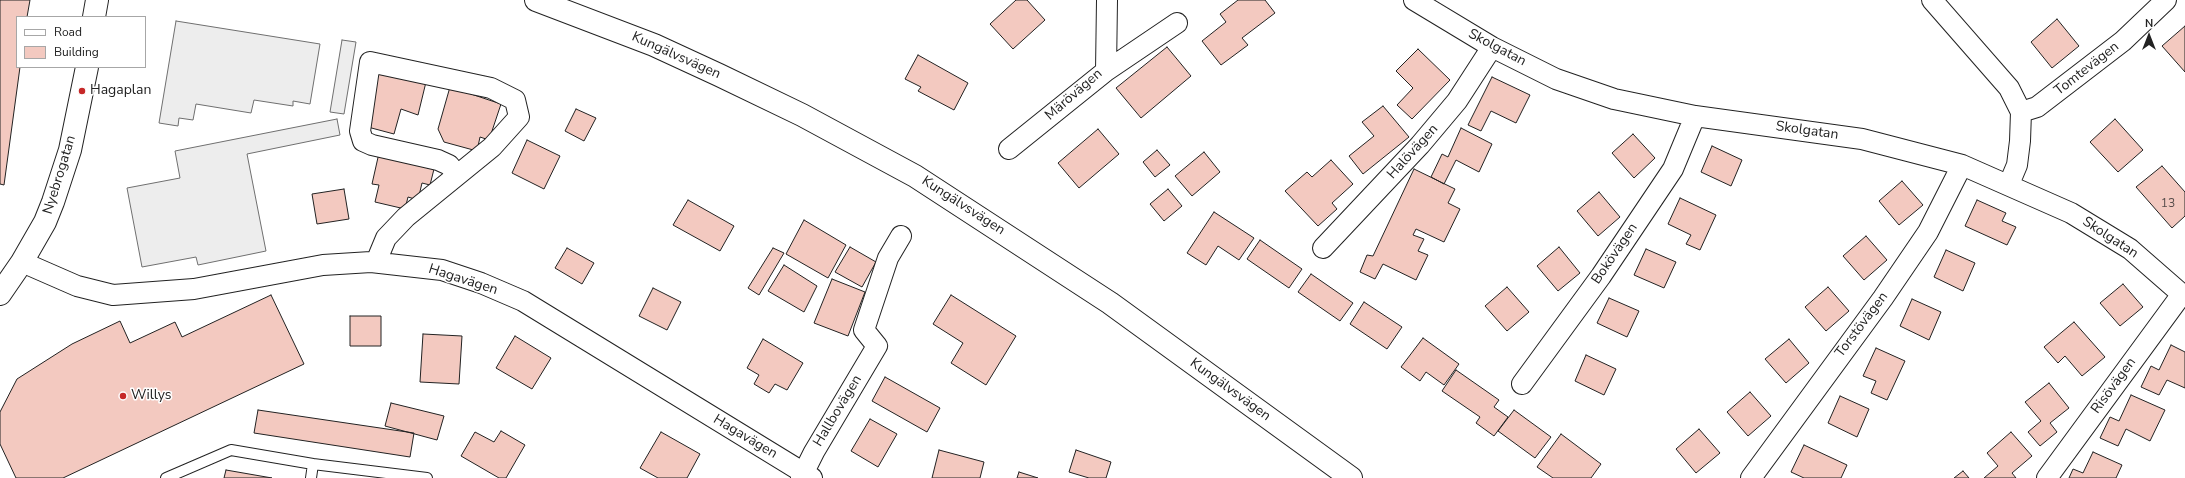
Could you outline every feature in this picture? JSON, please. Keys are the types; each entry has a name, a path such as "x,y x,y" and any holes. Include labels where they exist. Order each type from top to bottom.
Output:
{"main road":[{"path":"94,16 97,0"},
{"name":"Kungälvsvägen","path":"536,0 654,45 719,75 802,115 915,176 1110,303 1352,478"},
{"name":"Nyebrogatan","path":"0,294 22,262 45,222 61,181 70,150 87,68"}],"street":[{"name":"Märövägen","path":"1009,149 1106,71 1107,0"},
{"name":"Skolgatan","path":"1414,0 1492,47 1556,79 1614,99 1695,116 1862,139 1962,165 2009,184 2071,213 2130,249 2183,295"},
{"path":"1932,0 2009,88 2021,112 2017,165 2009,184"},
{"name":"Tomtevägen","path":"2021,112 2037,107 2123,41 2166,0"},
{"path":"1106,71 1177,23"},
{"name":"Halövägen","path":"1323,248 1420,145 1456,102 1492,47"},
{"path":"376,262 386,238 401,222 492,147 519,117 515,100 491,88 370,62 360,131 363,141 372,145 438,160 449,165 457,175"},
{"name":"Bokövägen","path":"1522,384 1601,276 1673,169 1695,116"},
{"name":"Torstövägen","path":"1751,478 1883,298 1924,238 1962,165"},
{"name":"Hallbovägen","path":"805,476 876,346 864,330 888,258 901,236"},
{"name":"Hagavägen","path":"22,262 77,286 114,295 194,289 323,265 376,262 442,270 481,283 523,301 805,476"},
{"name":"Risövägen","path":"2047,478 2183,295"}],"lane":[{"path":"166,478 231,450 313,464 427,478"},
{"path":"311,478 313,464"}],"shaded area":[{"path":"176,21 320,44 310,104 293,101 293,106 254,100 251,113 196,104 193,120 179,118 178,126 159,123"},
{"path":"342,40 356,42 344,114 330,112"},
{"path":"337,119 340,135 247,154 266,251 198,265 196,257 142,267 127,188 180,178 175,151"}],"building":[{"path":"0,0 30,0 27,16 16,16 16,68 20,68 4,185 0,184"},
{"path":"1016,0 1027,0 1045,20 1013,49 990,24"},
{"path":"1238,0 1265,0 1275,13 1242,38 1248,45 1221,65 1202,41 1226,22 1220,14"},
{"path":"2057,19 2079,46 2052,68 2031,42"},
{"path":"2185,26 2185,72 2162,46"},
{"path":"1167,47 1191,76 1141,118 1116,88"},
{"path":"1418,49 1450,80 1412,119 1397,105 1413,88 1396,71"},
{"path":"918,55 968,83 954,110 918,91 921,87 905,79"},
{"path":"377,70 426,82 418,115 401,109 394,134 364,126"},
{"path":"1492,77 1530,95 1516,123 1491,111 1481,131 1468,125"},
{"path":"450,87 501,104 489,140 480,137 477,151 444,142 438,129"},
{"path":"1383,106 1409,137 1363,174 1349,156 1374,136 1362,122"},
{"path":"576,109 596,118 584,141 565,131"},
{"path":"2115,119 2143,150 2118,172 2090,142"},
{"path":"1461,128 1492,144 1479,172 1456,160 1444,184 1431,177 1442,154 1448,157"},
{"path":"1098,129 1119,154 1079,188 1058,163"},
{"path":"1633,134 1655,158 1634,178 1612,153"},
{"path":"527,140 560,156 544,189 512,173"},
{"path":"1712,146 1742,160 1731,186 1701,172"},
{"path":"1157,150 1170,165 1155,177 1143,162"},
{"path":"1204,152 1220,172 1192,196 1175,176"},
{"path":"379,153 428,164 427,168 434,169 430,185 422,183 418,200 408,197 405,209 375,202 379,185 372,184"},
{"path":"1331,160 1353,184 1332,203 1337,209 1318,226 1285,191 1307,172 1312,177"},
{"path":"2162,166 2185,192 2185,216 2172,228 2136,187"},
{"path":"1414,169 1455,189 1448,203 1460,209 1444,242 1416,229 1413,235 1424,239 1418,251 1428,255 1416,280 1383,264 1375,279 1360,272 1367,255 1373,256"},
{"path":"1902,181 1923,205 1899,225 1879,201"},
{"path":"344,189 349,219 317,224 312,194"},
{"path":"1168,189 1182,206 1164,221 1150,204"},
{"path":"1599,192 1620,217 1598,236 1577,211"},
{"path":"1680,198 1716,215 1700,250 1686,244 1691,235 1668,224"},
{"path":"688,200 734,226 720,251 673,225"},
{"path":"1977,200 2006,213 2002,221 2016,227 2007,245 1965,226"},
{"path":"1214,212 1254,238 1239,260 1218,246 1206,265 1187,253"},
{"path":"804,220 846,245 828,278 786,254"},
{"path":"1866,236 1887,260 1864,280 1843,256"},
{"path":"1260,240 1302,269 1289,288 1247,259"},
{"path":"850,247 876,262 862,287 835,272"},
{"path":"1559,247 1580,273 1558,291 1537,266"},
{"path":"567,248 594,263 582,284 555,268"},
{"path":"773,248 784,253 759,295 748,288"},
{"path":"1646,249 1676,262 1664,288 1634,275"},
{"path":"1946,250 1975,263 1963,291 1934,277"},
{"path":"784,265 817,286 804,312 768,291"},
{"path":"1311,274 1353,303 1340,321 1298,292"},
{"path":"832,279 865,292 848,336 814,323"},
{"path":"2123,284 2143,307 2120,326 2100,303"},
{"path":"1507,287 1529,312 1507,331 1485,306"},
{"path":"1828,287 1849,311 1826,331 1805,307"},
{"path":"653,288 681,302 667,330 639,316"},
{"name":"Willys","path":"271,295 304,364 63,478 16,478 0,444 0,412 17,379 72,344 120,321 130,343 175,322 182,337"},
{"path":"951,295 1016,336 986,385 951,363 963,343 933,324"},
{"path":"1609,298 1639,311 1627,337 1597,323"},
{"path":"1912,299 1941,312 1929,340 1900,326"},
{"path":"1364,302 1402,327 1387,349 1350,324"},
{"path":"350,316 381,316 381,346 350,346"},
{"path":"2074,322 2105,357 2082,376 2065,356 2058,363 2044,347"},
{"path":"423,334 462,336 459,384 420,382"},
{"path":"515,336 551,358 532,389 496,368"},
{"path":"1423,338 1459,364 1444,385 1426,372 1420,381 1401,367"},
{"path":"763,339 803,363 787,390 775,384 769,393 754,384 759,375 747,368"},
{"path":"1789,339 1809,363 1786,383 1765,359"},
{"path":"2171,345 2185,352 2185,388 2167,380 2159,395 2141,387 2151,366 2159,370"},
{"path":"1876,348 1905,361 1887,400 1871,393 1876,381 1863,376"},
{"path":"1586,355 1616,369 1604,395 1575,381"},
{"path":"1456,370 1499,400 1494,407 1508,417 1494,436 1476,423 1480,417 1442,391"},
{"path":"885,377 940,408 927,432 872,401"},
{"path":"2049,383 2069,408 2050,423 2057,432 2040,446 2028,432 2041,421 2025,402"},
{"path":"1750,392 1771,416 1748,436 1727,412"},
{"path":"2131,395 2165,410 2150,441 2126,429 2118,446 2100,438 2110,417 2119,421"},
{"path":"1840,396 1869,409 1857,437 1828,423"},
{"path":"391,403 444,416 437,440 385,426"},
{"path":"258,410 414,433 410,457 254,433"},
{"path":"1514,410 1551,437 1535,458 1498,431"},
{"path":"870,419 897,434 878,467 851,451"},
{"path":"1699,429 1720,453 1696,473 1676,449"},
{"path":"501,431 525,445 506,478 499,478 461,456 475,432 494,442"},
{"path":"661,432 700,454 687,478 658,478 640,468"},
{"path":"2011,432 2032,456 2012,473 2016,478 1984,478 1998,466 1987,453"},
{"path":"1561,434 1601,464 1591,478 1553,478 1537,467"},
{"path":"1804,445 1847,465 1841,478 1804,478 1791,472"},
{"path":"939,450 984,462 980,478 932,478"},
{"path":"1076,450 1111,462 1106,478 1089,478 1069,472"},
{"path":"2093,452 2122,465 2116,478 2069,478 2073,469 2083,473"},
{"path":"226,470 272,478 224,478"},
{"path":"1963,471 1969,478 1954,478"},
{"path":"1019,472 1038,478 1017,478"}],"place":[{"name":"Hagaplan","path":"82,91"},
{"name":"Willys","path":"123,396"}]}
